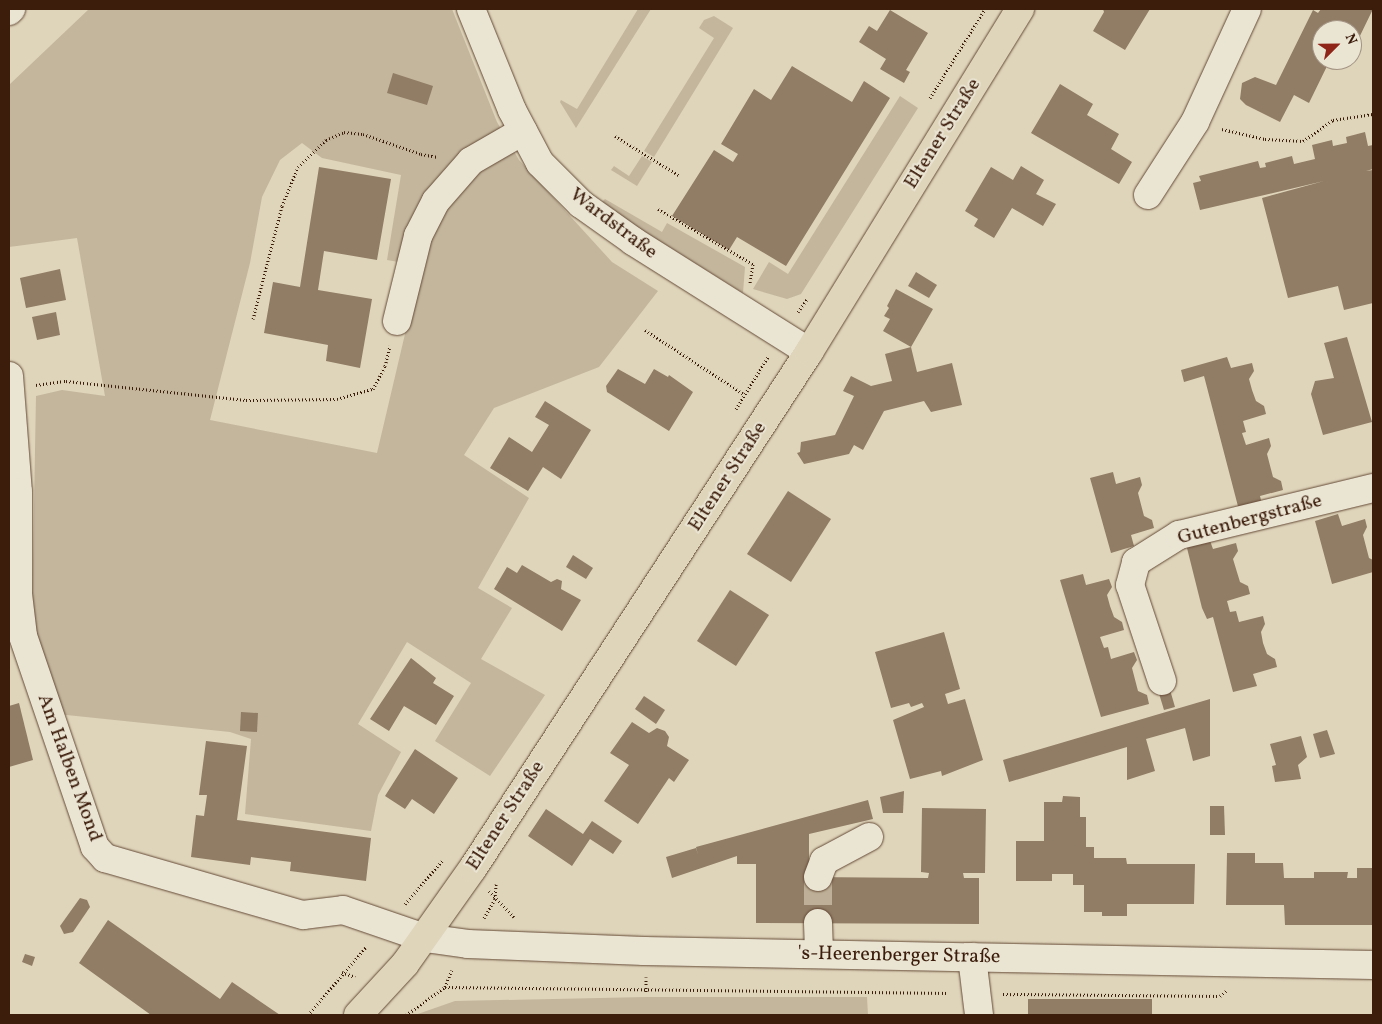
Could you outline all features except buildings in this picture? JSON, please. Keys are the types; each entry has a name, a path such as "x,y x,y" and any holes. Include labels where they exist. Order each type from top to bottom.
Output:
{"main road":[{"name":"Eltener Straße","path":"358,1015 425,938 770,413 1020,9"}],"street":[{"name":"Wardstraße","path":"471,9 523,131 540,163 581,204 684,276 809,352"},
{"path":"1148,195 1194,122 1247,9"},
{"path":"397,321 418,236 436,201 471,161 523,131"},
{"name":"Am Halben Mond","path":"10,384 18,492 18,594 23,636 95,848 105,858 303,915 343,910 425,938"},
{"name":"Gutenbergstraße","path":"1162,681 1130,586 1136,562 1179,535 1373,488"},
{"path":"818,877 824,861 869,837"},
{"path":"818,923 820,954"},
{"name":"'s-Heerenberger Straße","path":"425,938 468,944 605,949 1373,965"},
{"path":"972,957 977,1005"}],"path":[{"path":"927,104 985,9"},
{"path":"1194,122 1266,139 1303,141 1333,120 1373,114"},
{"path":"253,319 282,206 298,167 326,140 344,132 363,134 421,154 471,161"},
{"path":"615,136 680,176"},
{"path":"658,209 753,264 745,312"},
{"path":"734,412 812,291"},
{"path":"10,384 66,381 246,400 337,399 373,389 385,366 397,321"},
{"path":"645,330 770,413"},
{"path":"308,1015 342,972"},
{"path":"444,987 977,1005 1220,996 1233,985"},
{"path":"406,1015 418,1004"}],"shaded area":[{"path":"89,9 452,9 497,122 519,160 612,262 658,291 599,367 494,408 464,455 529,498 478,588 512,608 481,659 545,695 490,776 435,741 471,683 407,642 358,724 401,752 378,795 371,831 245,814 251,739 230,732 57,714 32,617 36,396 62,390 105,396 77,238 9,247 9,85","holes":["302,143 322,158 401,175 387,260 421,266 377,453 210,420 250,263 262,197 280,160"]},
{"path":"638,9 651,9 576,128 560,102 561,100 577,109"},
{"path":"714,16 733,28 654,157 644,151 714,38 699,28 704,20"},
{"path":"900,96 918,108 801,294 787,299 753,289 769,262 788,274"},
{"path":"642,156 652,162 637,186 611,170 614,166 629,176"},
{"path":"605,199 662,232 667,223 745,267 743,293 600,204"},
{"path":"646,997 867,997 868,1015 415,1015 455,1001"}],"tunnel":[{"path":"818,877 818,923"}]}
